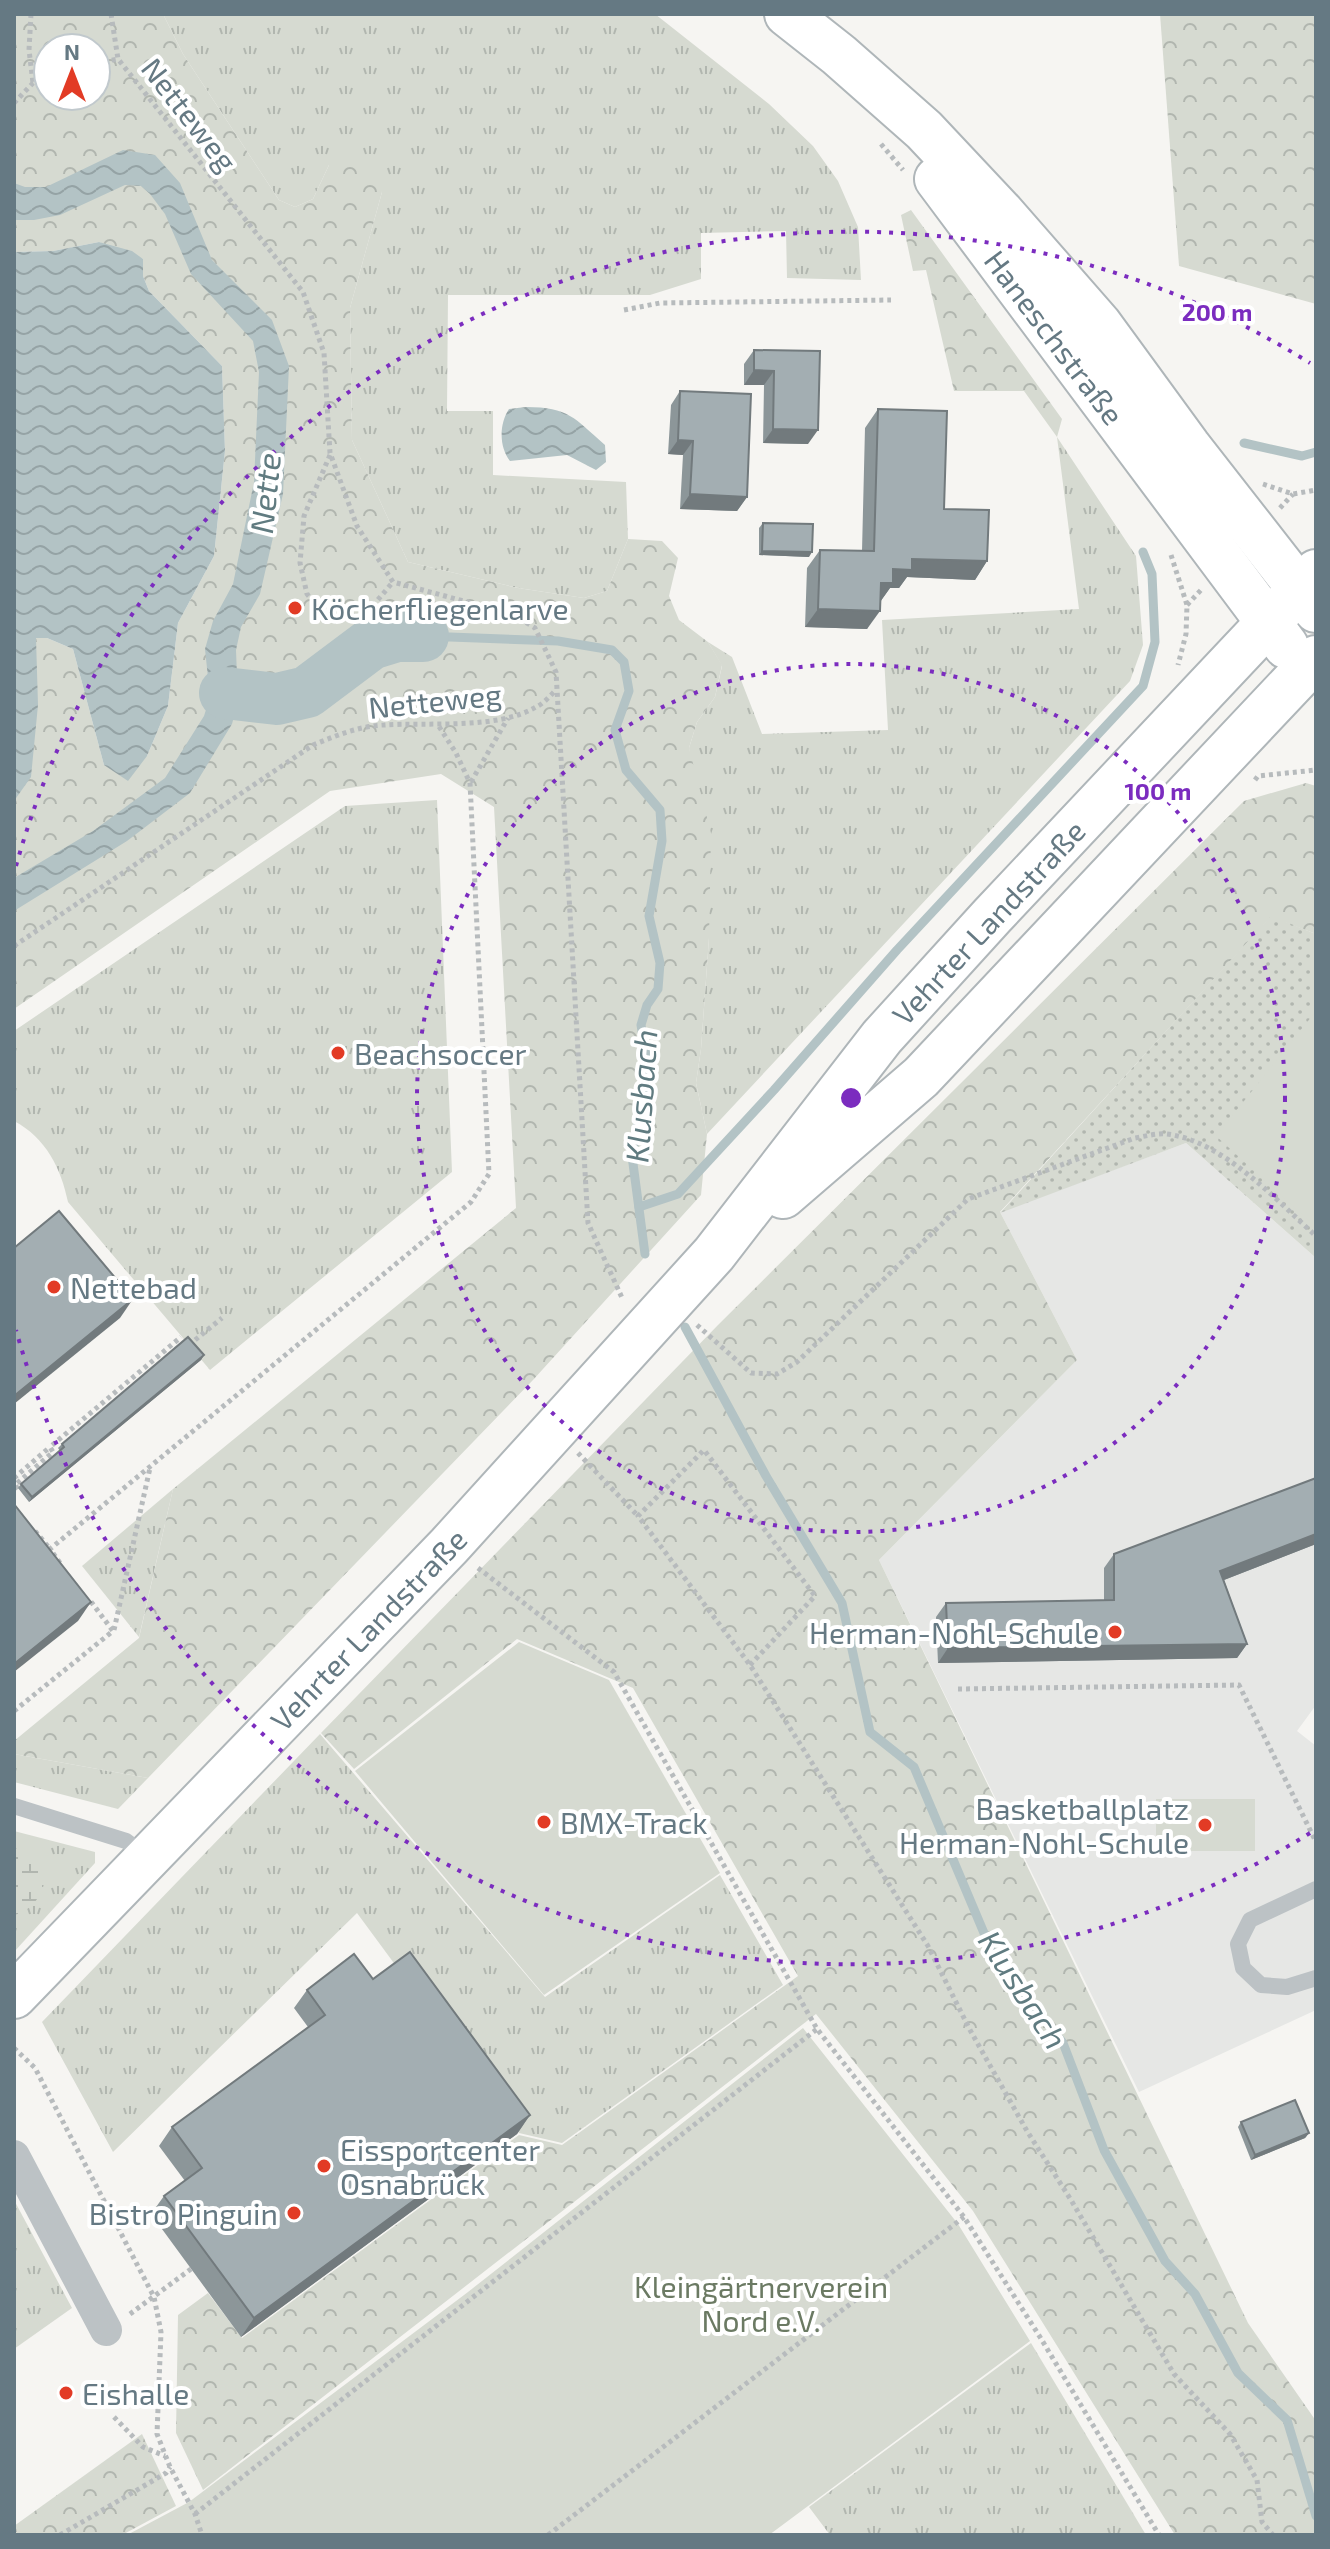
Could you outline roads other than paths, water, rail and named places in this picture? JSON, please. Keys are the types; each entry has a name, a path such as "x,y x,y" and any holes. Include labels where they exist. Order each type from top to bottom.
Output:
{"main road":[{"name":"Haneschstraße","path":"787,14 924,130 1002,213 1099,324 1188,446 1311,590"},
{"name":"Haneschstraße","path":"839,55 921,157 1268,622 1312,671"},
{"name":"Vehrter Landstraße","path":"14,1996 449,1546 714,1254 882,1037 1268,622 1311,590"},
{"name":"Vehrter Landstraße","path":"714,1254 921,1077 1312,671"}],"street":[{"path":"14,2156 106,2330"}],"lane":[{"path":"14,1806 126,1841 147,1857"},
{"path":"1316,1889 1250,1920 1238,1944 1243,1968 1261,1985 1287,1987 1316,1978"}],"water":[{"name":"Nette","path":"123,150 155,155 180,183 212,260 272,320 289,366 283,494 260,594 241,627 236,650 238,701 232,724 190,793 127,841 14,911 14,878 93,831 165,778 204,716 210,697 205,649 213,621 233,584 254,482 259,372 253,341 191,274 165,214 150,194 141,186 125,185 60,215 14,220 14,183 25,187 46,187"},
{"path":"99,242 132,251 143,259 143,276 149,291 222,366 225,451 214,556 178,623 168,706 147,756 128,781 104,765 73,649 47,638 36,638 38,705 31,777 14,801 14,252 53,251"},
{"path":"509,409 552,409 578,421 605,445 606,462 596,470 567,455 510,461 502,442 503,421"}],"waterway":[{"path":"1244,443 1302,456 1316,452"},
{"path":"639,1207 678,1194 897,950 1143,686 1155,642 1152,574 1143,552"},
{"name":"Klusbach","path":"225,693 277,699 307,692 371,644 397,636 423,636"},
{"name":"Klusbach","path":"423,636 558,641 612,650 624,662 629,691 615,730 626,770 660,810 662,841 649,916 660,963 658,989 647,1005 641,1025 648,1066 632,1156 645,1254"},
{"name":"Klusbach","path":"685,1327 766,1476 842,1603 870,1732 914,1767 992,1952 1063,2043 1104,2150 1165,2261 1195,2294 1238,2373 1287,2420 1316,2516"}],"place":[{"name":"Köcherfliegenlarve","path":"295,608"},
{"name":"Beachsoccer","path":"338,1053"},
{"name":"Nettebad","path":"54,1287"},
{"name":"Herman-Nohl-Schule","path":"1115,1632"},
{"name":"BMX-Track","path":"544,1822"},
{"name":"Basketballplatz Herman-Nohl-Schule","path":"1205,1825"},
{"name":"Eissportcenter Osnabrück","path":"324,2166"},
{"name":"Bistro Pinguin","path":"294,2213"},
{"name":"Eishalle","path":"66,2393"}],"park label":[{"name":"Kleingärtnerverein Nord e.V.","path":"761,2303"}]}
